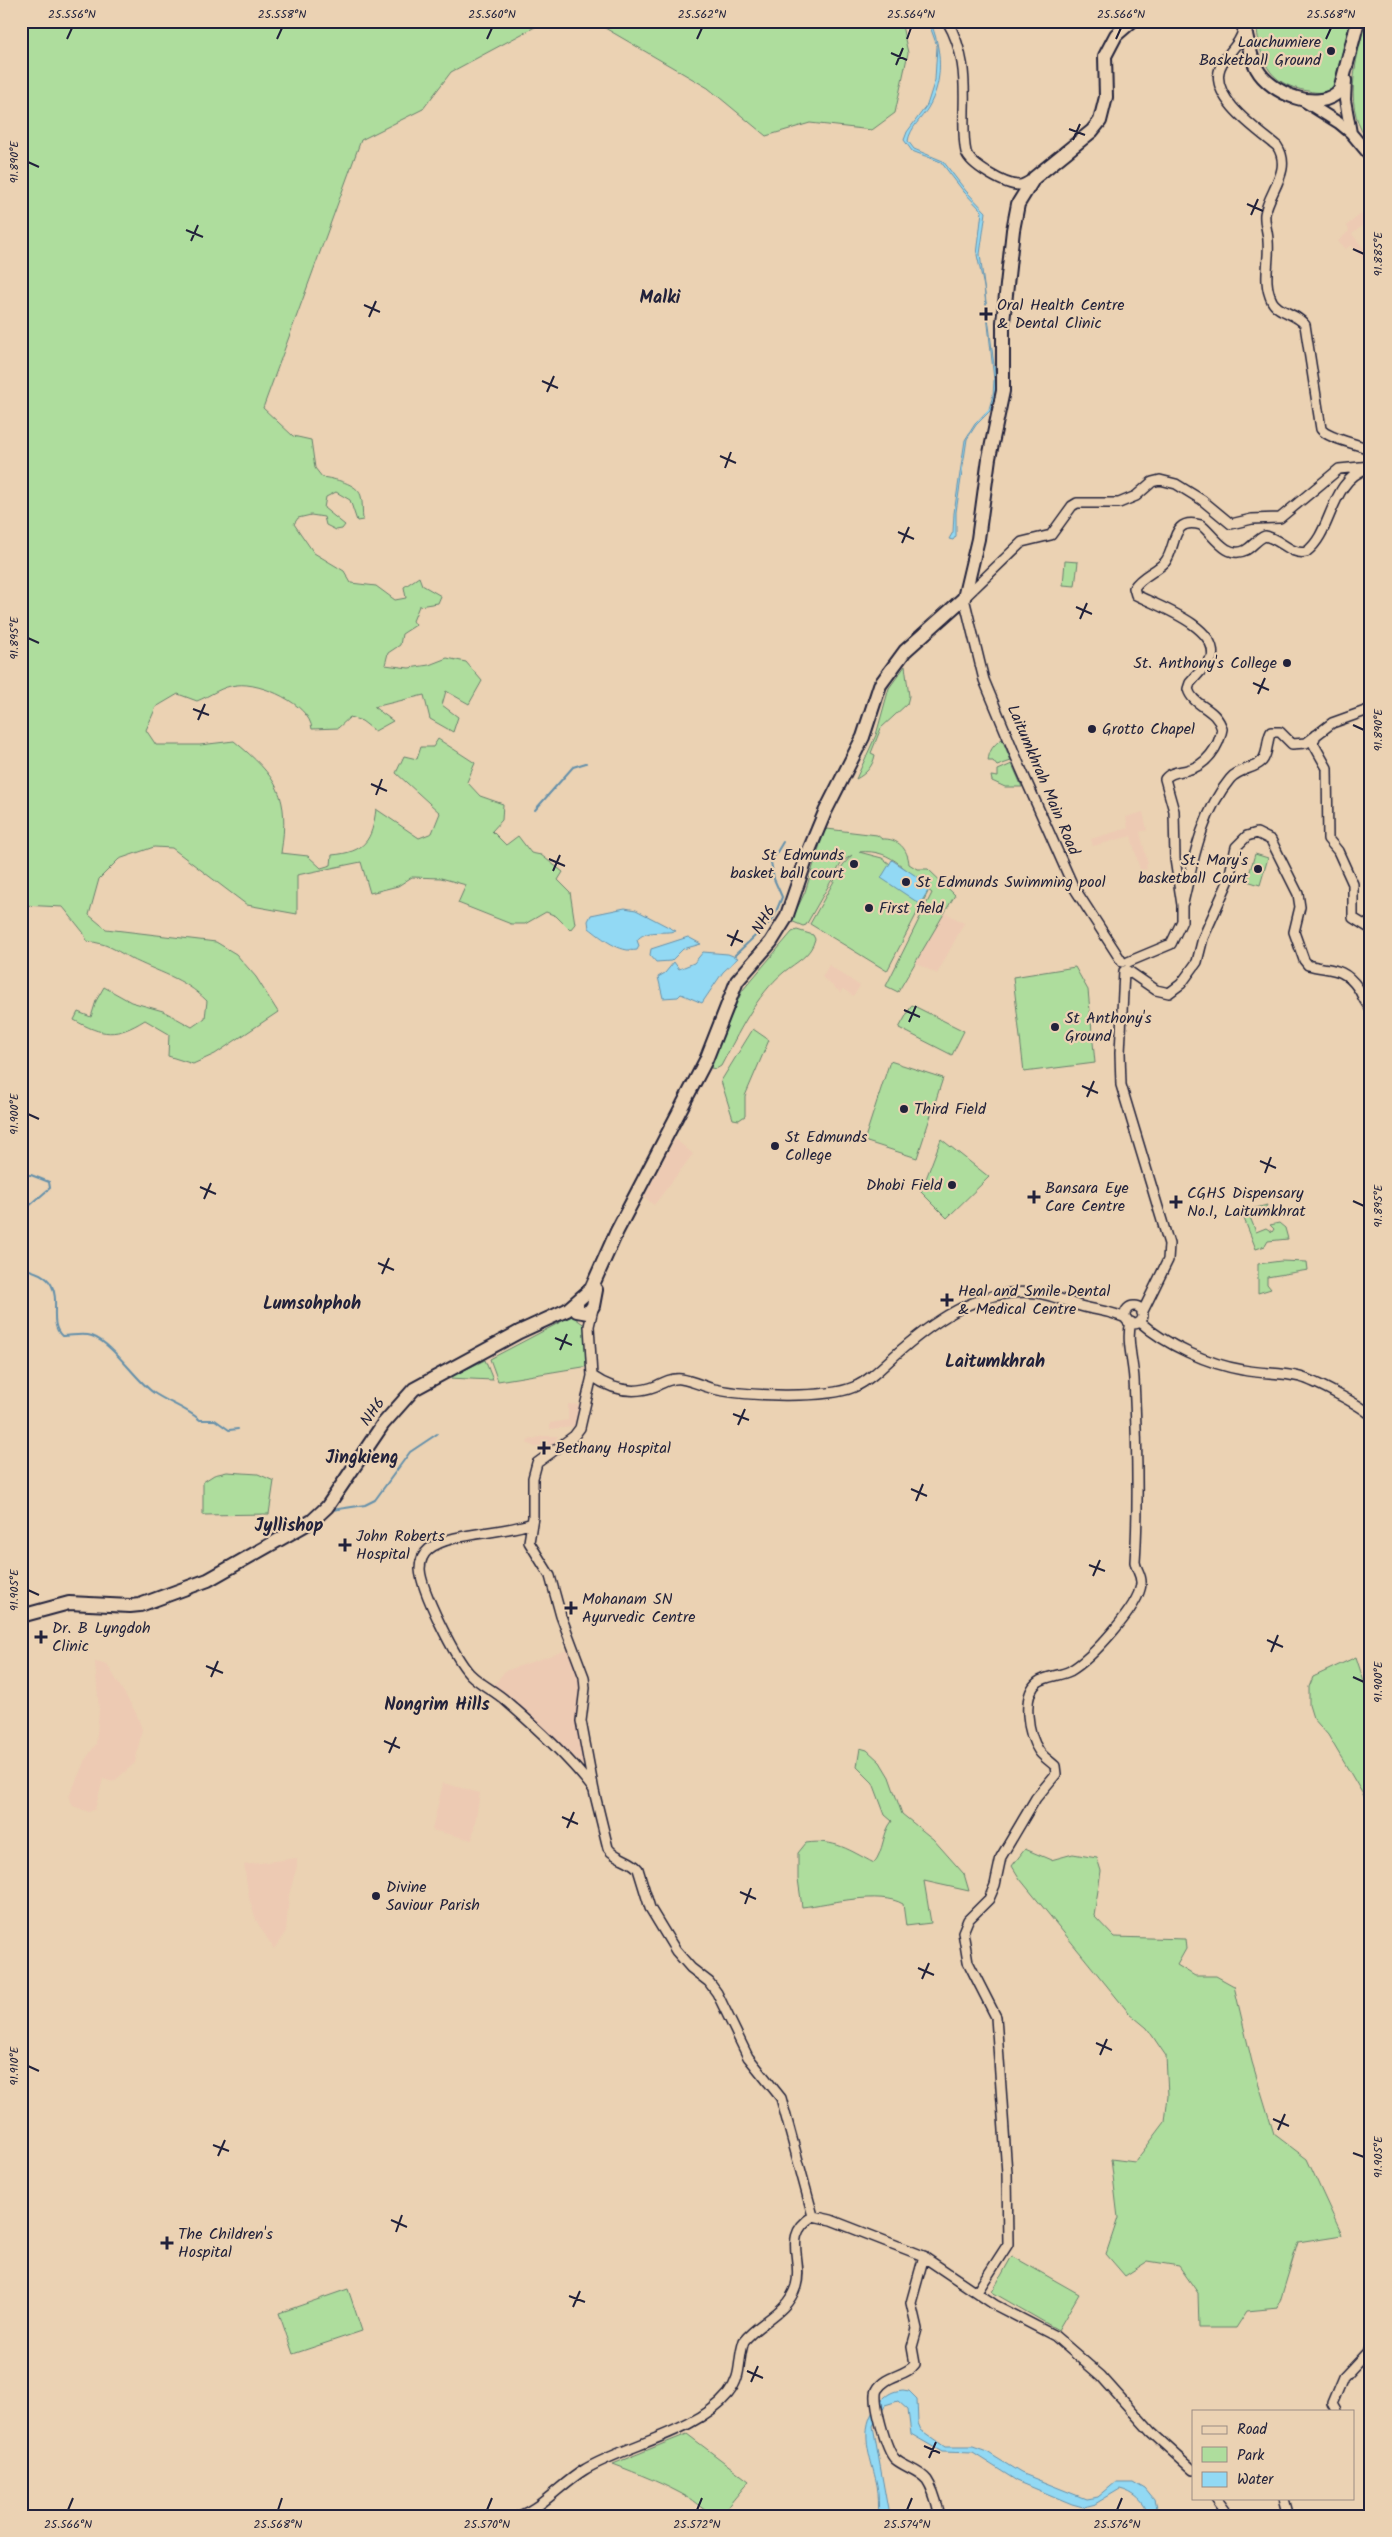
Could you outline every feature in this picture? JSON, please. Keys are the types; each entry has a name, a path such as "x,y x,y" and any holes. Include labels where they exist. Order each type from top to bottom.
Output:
{"highway":[{"path":"964,598 978,539 989,458 1004,390 1003,322 1014,222 1022,196 1034,178 1092,131 1100,121 1106,97 1105,56 1116,35 1132,21"},
{"path":"1243,22 1258,71 1273,86 1295,96 1317,101 1336,96 1343,84 1358,21"},
{"name":"NH6","path":"21,1616 69,1603 130,1606 140,1604 216,1575 322,1513 383,1424 414,1389 518,1332 579,1309 594,1290 600,1270 634,1198 706,1060 737,981 771,942 786,918 824,812 863,737 880,685 905,651 964,598"}],"main road":[{"path":"1347,68 1345,100 1351,133"},
{"path":"1295,96 1324,112 1351,133 1371,157"}],"street":[{"path":"947,21 958,43 964,71 966,153 970,159 988,172 1012,184 1020,185 1034,178"},
{"path":"1243,22 1239,41 1220,68 1219,83 1242,118 1277,146 1281,152 1281,175 1266,214 1268,241 1266,276 1270,296 1277,308 1299,318 1305,325 1321,429 1328,436 1350,441 1371,450"},
{"path":"964,598 1022,542 1051,536 1072,506 1077,503 1119,504 1136,496 1152,482 1160,480 1176,484 1202,500 1231,524 1252,519 1275,519 1289,513 1322,481 1339,469 1371,467"},
{"path":"1125,966 1171,944 1182,921 1182,905 1176,876 1174,811 1165,779 1170,774 1199,765 1210,755 1219,742 1222,729 1216,716 1194,700 1188,689 1190,683 1209,663 1213,652 1209,638 1202,631 1136,595 1134,588 1163,564 1169,554 1175,534 1188,525 1201,525 1215,543 1235,552 1247,550 1265,536 1278,540 1299,553 1306,552 1318,538 1333,505 1347,484 1356,474 1371,467"},
{"name":"Laitumkhrah Main Road","path":"964,598 984,680 1020,769 1073,886 1125,966"},
{"path":"1182,905 1202,831 1230,778 1244,768 1258,765 1262,761 1266,753 1268,738 1272,732 1280,732 1292,744 1306,743 1332,723 1371,709"},
{"path":"1318,733 1313,743 1327,768 1328,839 1338,851 1353,884 1353,918 1371,929"},
{"path":"1125,966 1160,992 1169,993 1181,984 1197,962 1203,938 1228,882 1236,847 1247,836 1257,833 1271,840 1298,894 1300,907 1294,932 1304,960 1308,965 1333,968 1346,975 1353,981 1371,1008"},
{"path":"977,2292 1008,2244 1007,2173 996,2017 968,1962 963,1932 968,1920 989,1899 995,1885 998,1864 1036,1798 1056,1774 1055,1766 1039,1751 1032,1734 1028,1705 1033,1688 1042,1680 1070,1671 1101,1645 1122,1620 1140,1590 1141,1577 1134,1562 1136,1538 1134,1379 1129,1332 1168,1260 1169,1244 1121,1085 1120,1053 1125,966"},
{"path":"592,1376 608,1385 627,1391 641,1390 678,1379 716,1389 775,1394 843,1390 862,1383 910,1342 953,1310 985,1299 1012,1293 1038,1293 1098,1312 1135,1319"},
{"path":"1116,1314 1150,1295"},
{"path":"1131,1307 1126,1314 1152,1332 1210,1360 1241,1370 1309,1380 1351,1401 1371,1415"},
{"path":"1131,1307 1138,1307 1135,1319"},
{"path":"579,1309 590,1326 592,1376 578,1433 537,1463 533,1478 532,1523 529,1542 550,1576 561,1616 584,1678 585,1688 581,1721 594,1791 610,1851 638,1868 650,1908 676,1951 718,1993 748,2057 781,2098 813,2216"},
{"path":"532,1523 450,1540 433,1546 422,1558 422,1579 465,1667 478,1681 505,1700 526,1720 594,1791"},
{"path":"813,2216 831,2220 924,2256 995,2305 1064,2342 1101,2376 1156,2438 1192,2469"},
{"path":"519,2516 537,2506 583,2470 693,2421 720,2403 739,2376 744,2341 777,2314 794,2291 798,2275 794,2240 804,2224 813,2216"},
{"path":"924,2256 911,2303 917,2329 912,2347 915,2364 879,2387 875,2401 889,2451 895,2459 924,2477 932,2488 940,2516"},
{"path":"1335,2410 1332,2404 1338,2385 1348,2371 1371,2348"},
{"path":"1216,2500 1228,2516"},
{"path":"1285,2500 1289,2516"}],"shaded area":[{"path":"1361,214 1367,222 1352,234 1371,257 1365,262 1351,245 1345,249 1338,241 1349,231 1347,225"},
{"path":"1143,812 1147,830 1140,832 1148,864 1146,865 1147,869 1140,870 1131,836 1093,846 1091,839 1128,828 1126,817"},
{"path":"942,911 964,923 937,974 915,962"},
{"path":"829,965 860,986 853,996 843,989 840,992 822,977"},
{"path":"675,1139 693,1154 654,1205 644,1197"},
{"path":"568,1404 581,1405 574,1427 550,1429 550,1423 568,1420"},
{"name":"Bethany Hospital","path":"543,1436 558,1436 547,1453 527,1443 529,1440"},
{"path":"570,1649 583,1687 577,1711 590,1772 509,1696 493,1686 505,1671"},
{"path":"95,1662 107,1664 136,1713 142,1729 135,1763 113,1782 103,1779 95,1809 89,1812 73,1806 69,1797 85,1760 96,1744 99,1710"},
{"path":"443,1783 480,1793 472,1840 432,1830"},
{"path":"297,1858 297,1866 289,1895 286,1931 274,1949 257,1922 249,1898 244,1865"}],"green space":[{"path":"21,21 546,21 451,72 423,109 361,140 263,408 293,436 311,440 315,468 322,477 339,480 350,485 361,496 363,520 357,521 350,500 336,492 326,497 324,508 345,525 342,529 336,530 326,525 324,517 311,515 298,518 294,524 314,553 344,571 351,583 376,586 395,600 406,598 404,587 419,577 422,585 441,596 438,603 419,606 413,621 416,625 402,634 400,645 388,653 385,665 409,668 429,665 447,658 466,662 482,681 469,704 446,691 442,705 458,717 453,732 430,719 424,695 374,707 393,721 375,731 362,721 350,717 338,728 312,729 303,711 293,703 270,691 247,685 226,687 197,701 178,694 156,707 146,730 156,745 200,745 234,741 271,777 277,789 282,802 284,817 281,853 308,856 321,868 331,865 332,855 352,851 365,843 372,829 376,809 419,838 432,833 440,813 396,773 404,756 417,759 421,747 433,747 438,739 475,763 467,782 480,796 503,804 502,820 492,831 506,845 518,836 531,853 541,855 563,872 558,880 570,892 575,924 570,930 556,916 546,912 525,924 511,924 458,903 466,885 441,878 412,877 398,886 370,893 361,862 297,875 297,914 247,905 172,848 154,847 119,859 99,879 89,915 106,929 216,942 236,954 256,977 278,1012 215,1054 193,1064 168,1056 169,1034 145,1020 126,1030 110,1033 93,1029 74,1020 78,1012 91,1017 96,1001 104,987 131,1002 163,1011 192,1027 205,1018 207,1001 189,986 170,976 110,947 87,941 83,932 63,907 21,905"},
{"path":"593,21 901,21 908,53 895,113 872,130 810,123 766,136 708,88"},
{"path":"1256,21 1351,21 1331,89 1325,92 1311,92 1294,88 1274,76 1263,58"},
{"path":"1365,21 1368,21 1366,49 1371,93 1371,145 1362,131 1356,116 1353,85"},
{"path":"1065,561 1078,562 1075,586 1063,585"},
{"path":"905,666 909,696 907,704 881,728 871,753 875,755 873,763 863,775 856,779 876,735 889,688"},
{"path":"1002,739 1011,761 997,766 993,761 988,761 990,751"},
{"path":"1012,764 1022,787 1005,787 992,781 991,776 998,777 998,770"},
{"path":"827,829 877,835 882,839 893,840 904,849 909,864 917,869 928,869 955,895 898,992 886,986 932,893 891,858 882,854 859,852 882,858 928,892 887,971 810,924 843,865 852,855 842,862 806,925 803,926 791,921 805,892 824,832"},
{"name":"St. Mary's basketball Court","path":"1255,854 1268,858 1260,885 1247,881"},
{"path":"797,930 813,935 815,939 810,950 774,981 756,1003 721,1066 716,1069 711,1068 711,1062 742,991 792,932"},
{"name":"St Anthony's Ground","path":"1075,967 1088,990 1095,1063 1024,1072 1013,977"},
{"path":"912,1005 964,1031 952,1055 899,1028"},
{"path":"753,1029 769,1040 745,1096 745,1116 739,1120 733,1119 721,1081"},
{"name":"Third Field","path":"890,1061 943,1078 917,1158 864,1141"},
{"name":"Dhobi Field","path":"941,1139 989,1177 947,1218 921,1192"},
{"path":"1267,1205 1265,1209 1257,1210 1258,1215 1250,1217 1256,1232 1266,1228 1272,1232 1274,1229 1270,1225 1279,1223 1285,1228 1288,1239 1268,1241 1265,1246 1256,1249 1243,1216 1245,1211"},
{"path":"1281,1261 1307,1262 1308,1270 1267,1277 1267,1284 1271,1289 1258,1293 1258,1264"},
{"path":"572,1316 586,1326 589,1366 498,1381 490,1359"},
{"path":"485,1360 493,1380 448,1378"},
{"path":"227,1472 258,1474 274,1481 269,1514 203,1515 203,1482 214,1475"},
{"path":"1356,1657 1367,1691 1371,1690 1371,1808 1328,1735 1313,1718 1309,1705 1309,1687 1313,1677"},
{"path":"860,1748 867,1750 880,1762 889,1777 902,1814 933,1839 964,1874 969,1891 924,1881 931,1923 906,1926 903,1904 881,1898 854,1899 802,1907 798,1879 798,1853 806,1843 834,1844 874,1863 880,1853 886,1831 892,1821 885,1815 873,1783 857,1767"},
{"path":"1025,1849 1051,1860 1073,1854 1097,1858 1101,1871 1094,1916 1114,1937 1185,1939 1186,1949 1177,1965 1195,1976 1216,1976 1234,1986 1252,2062 1274,2134 1307,2159 1342,2235 1298,2242 1278,2308 1247,2311 1236,2328 1199,2328 1198,2293 1179,2266 1148,2261 1125,2276 1106,2254 1118,2218 1111,2159 1135,2162 1165,2122 1168,2096 1166,2056 1147,2028 1129,2013 1020,1879 1012,1866"},
{"path":"1012,2256 1079,2294 1058,2330 992,2292"},
{"path":"348,2289 362,2331 293,2354 279,2313"},
{"path":"687,2434 749,2481 720,2516 708,2512 671,2488 613,2464"}],"water":[{"path":"928,21 930,21 937,43 940,65 939,76 933,98 916,123 908,141 914,149 943,161 966,191 986,212 980,254 996,381 995,395 990,411 976,425 967,439 956,512 956,536 953,540 949,539 953,532 965,440 975,424 989,409 993,395 994,380 984,287 977,255 982,211 964,192 941,162 912,151 904,140 907,132 927,105 935,80 937,46"},
{"name":"St Edmunds Swimming pool","path":"892,860 931,886 920,904 881,878"},
{"path":"625,908 636,910 676,931 645,934 637,940 639,946 637,950 630,950 611,944 589,928 588,921 591,915"},
{"path":"688,937 701,944 683,949 671,961 656,962 650,955 651,949"},
{"path":"703,952 728,954 738,958 723,972 702,1003 681,994 678,997 663,998 658,977 665,973 674,962 679,969 694,963"},
{"path":"909,2391 917,2399 918,2423 921,2430 945,2447 973,2447 987,2452 1021,2473 1086,2499 1098,2497 1116,2482 1133,2482 1145,2489 1154,2500 1158,2516 1148,2516 1145,2506 1138,2498 1120,2489 1095,2504 1083,2507 1017,2481 973,2453 942,2452 911,2434 908,2410 898,2401 885,2405 873,2426 888,2510 888,2516 879,2516 878,2489 867,2443 868,2423 878,2404 884,2398 892,2392"}],"waterway":[{"path":"535,810 573,767 586,763"},
{"path":"735,955 773,919 782,897 774,879 771,862 783,842"},
{"path":"21,1175 31,1175 49,1182 50,1188 21,1213"},
{"path":"21,1268 38,1273 48,1280 53,1289 55,1299 57,1328 62,1336 85,1335 100,1340 154,1393 200,1420 215,1420 229,1430 238,1429"},
{"path":"332,1510 365,1505 375,1500 410,1452 437,1434"}],"place":[{"name":"Lauchumiere Basketball Ground","path":"1331,51"},
{"name":"Oral Health Centre & Dental Clinic","path":"986,314"},
{"name":"St. Anthony's College","path":"1287,663"},
{"name":"Grotto Chapel","path":"1092,729"},
{"name":"St Edmunds basket ball court","path":"854,864"},
{"name":"St. Mary's basketball Court","path":"1258,869"},
{"name":"St Edmunds Swimming pool","path":"906,882"},
{"name":"First field","path":"869,908"},
{"name":"St Anthony's Ground","path":"1055,1027"},
{"name":"Third Field","path":"904,1109"},
{"name":"St Edmunds College","path":"775,1146"},
{"name":"Dhobi Field","path":"952,1185"},
{"name":"Bansara Eye Care Centre","path":"1034,1197"},
{"name":"CGHS Dispensary No.I, Laitumkhrat","path":"1176,1202"},
{"name":"Heal and Smile Dental & Medical Centre","path":"947,1300"},
{"name":"Bethany Hospital","path":"544,1448"},
{"name":"John Roberts Hospital","path":"345,1545"},
{"name":"Mohanam SN Ayurvedic Centre","path":"571,1608"},
{"name":"Dr. B Lyngdoh Clinic","path":"41,1637"},
{"name":"Divine Saviour Parish","path":"376,1896"},
{"name":"The Children's Hospital","path":"167,2243"}],"district":[{"name":"Malki","path":"660,298"},
{"name":"Lumsohphoh","path":"312,1304"},
{"name":"Laitumkhrah","path":"995,1362"},
{"name":"Jingkieng","path":"362,1458"},
{"name":"Jyllishop","path":"289,1526"},
{"name":"Nongrim Hills","path":"437,1705"}]}
